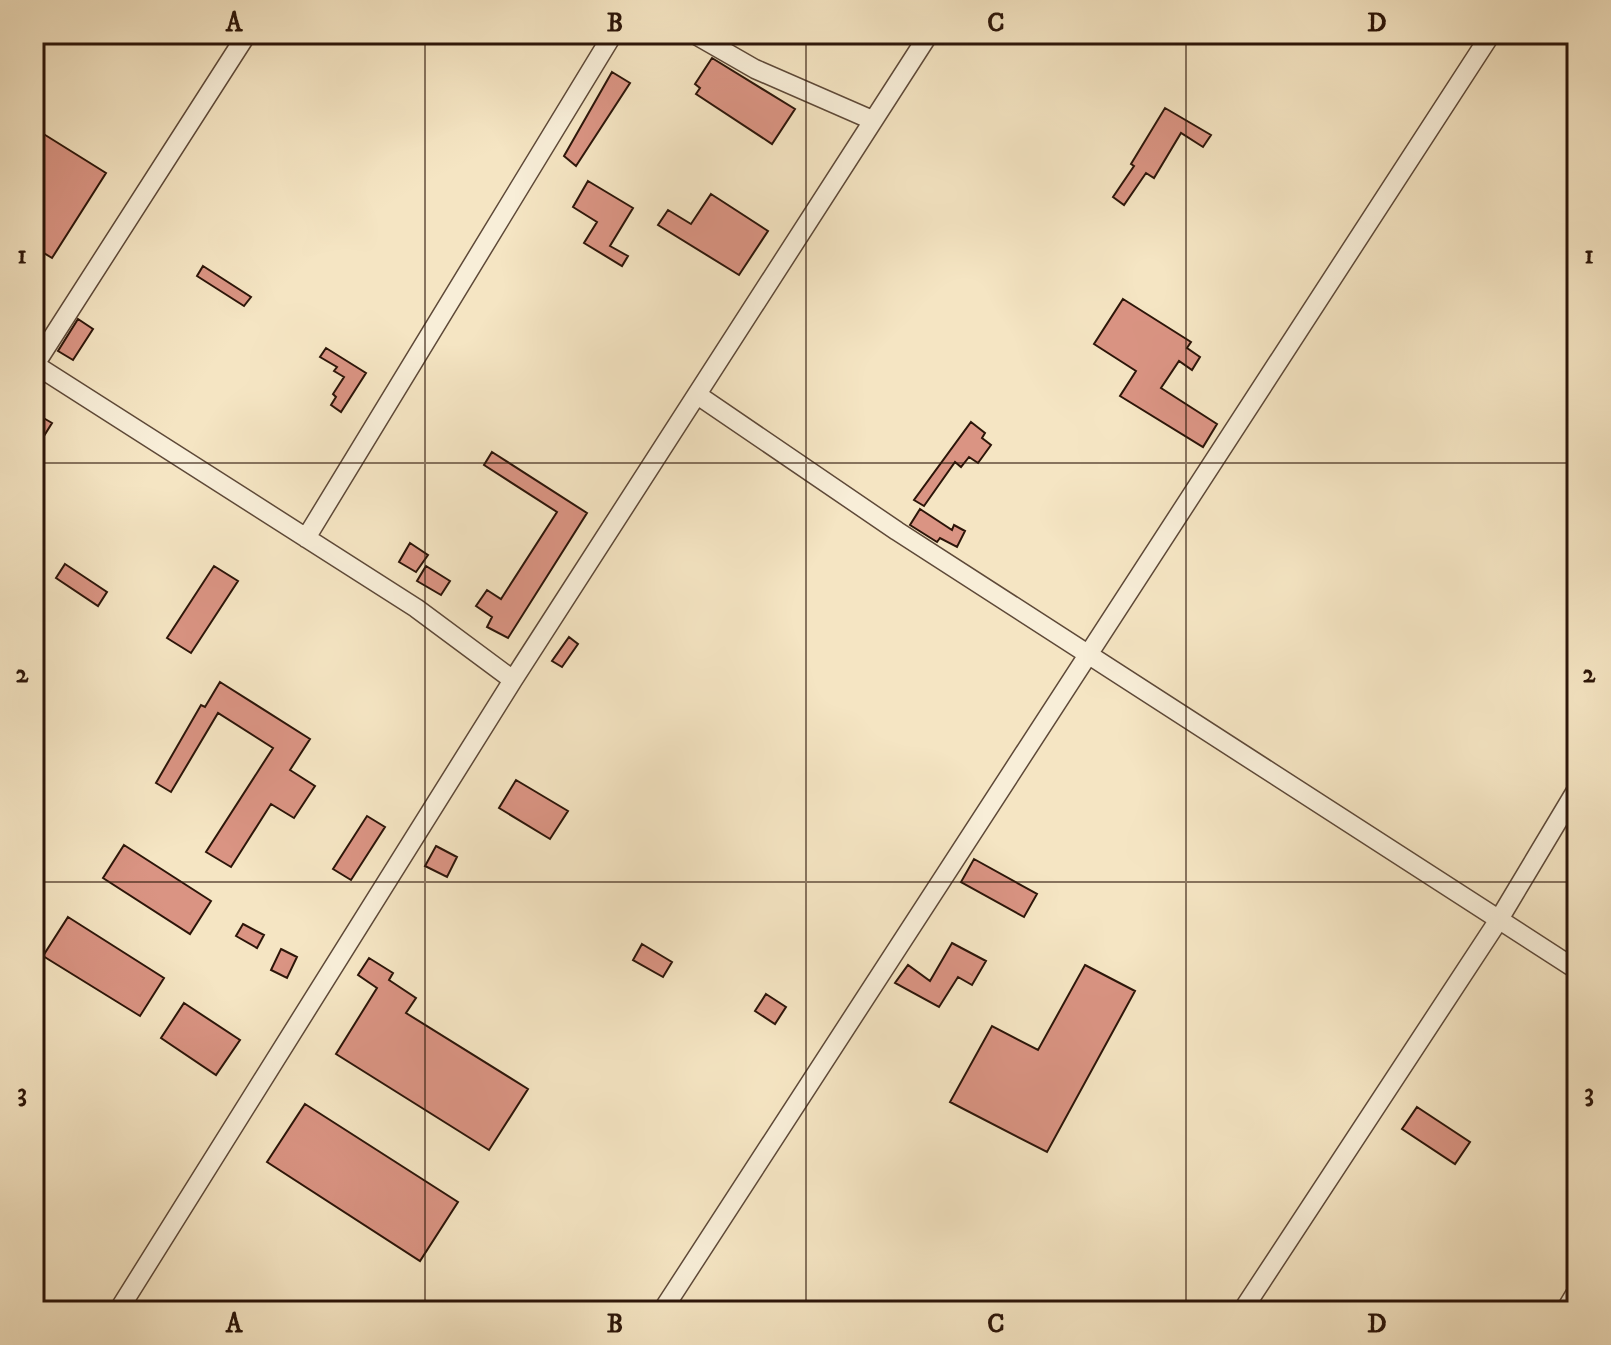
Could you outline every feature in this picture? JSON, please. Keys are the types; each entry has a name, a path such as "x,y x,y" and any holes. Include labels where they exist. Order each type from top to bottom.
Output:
{"street":[{"path":"247,34 34,365 416,608 513,680"},
{"path":"306,538 613,34"},
{"path":"694,34 755,69 872,120"},
{"path":"118,1311 513,680 699,396 929,34"},
{"path":"662,1311 1491,34"},
{"path":"699,396 897,531 1577,970"},
{"path":"1242,1311 1498,921 1577,789"},
{"path":"1565,1311 1577,1291"}],"building":[{"path":"712,58 795,109 772,144 696,94 700,88 695,84"},
{"path":"612,72 630,83 576,166 564,156"},
{"path":"1165,108 1211,135 1203,147 1181,133 1154,178 1146,173 1124,205 1113,197 1134,166 1131,164"},
{"path":"34,128 106,173 52,258 34,247"},
{"path":"588,181 633,208 610,246 628,256 622,266 584,243 597,222 573,207"},
{"path":"711,194 768,231 739,275 658,225 668,210 691,224"},
{"path":"203,266 251,297 244,306 197,276"},
{"path":"1123,299 1191,342 1187,348 1200,357 1192,370 1179,361 1161,388 1217,424 1203,447 1120,396 1136,371 1094,344"},
{"path":"78,319 93,329 73,360 58,351"},
{"path":"326,348 366,373 341,412 331,405 336,397 333,394 344,377 334,371 337,367 320,357"},
{"path":"40,416 52,423 34,452 34,425"},
{"path":"971,422 985,433 982,438 991,445 978,463 969,457 961,467 955,462 924,506 914,500"},
{"path":"492,452 587,513 508,638 487,627 492,617 476,606 487,590 501,599 557,512 484,465"},
{"path":"920,509 952,530 954,525 965,531 957,547 940,538 937,542 910,525"},
{"path":"410,543 428,555 416,572 399,562"},
{"path":"65,564 107,592 98,606 56,578"},
{"path":"214,566 238,581 191,653 167,638"},
{"path":"426,566 450,581 441,595 417,581"},
{"path":"569,637 578,644 562,667 552,661"},
{"path":"220,682 310,739 290,770 315,786 294,818 271,804 231,867 206,852 273,748 218,713 171,792 156,783 201,705 205,707"},
{"path":"516,780 568,811 550,839 499,808"},
{"path":"367,816 385,827 351,880 333,869"},
{"path":"124,845 211,901 190,934 103,878"},
{"path":"436,846 457,857 447,877 425,866"},
{"path":"974,859 1037,894 1024,917 961,882"},
{"path":"68,917 164,978 140,1016 43,956"},
{"path":"243,924 264,935 257,948 236,936"},
{"path":"952,943 986,961 972,985 958,977 939,1007 895,983 908,965 930,981"},
{"path":"642,944 672,962 663,977 633,960"},
{"path":"281,949 297,957 287,978 271,970"},
{"path":"369,958 393,973 389,980 416,998 406,1013 528,1089 489,1150 336,1054 377,988 358,975"},
{"path":"1085,965 1135,991 1047,1152 950,1102 992,1026 1038,1050"},
{"path":"766,994 786,1007 775,1024 755,1011"},
{"path":"184,1003 240,1040 216,1075 161,1038"},
{"path":"305,1104 458,1202 420,1261 267,1162"},
{"path":"1417,1107 1470,1142 1455,1164 1402,1129"}]}
